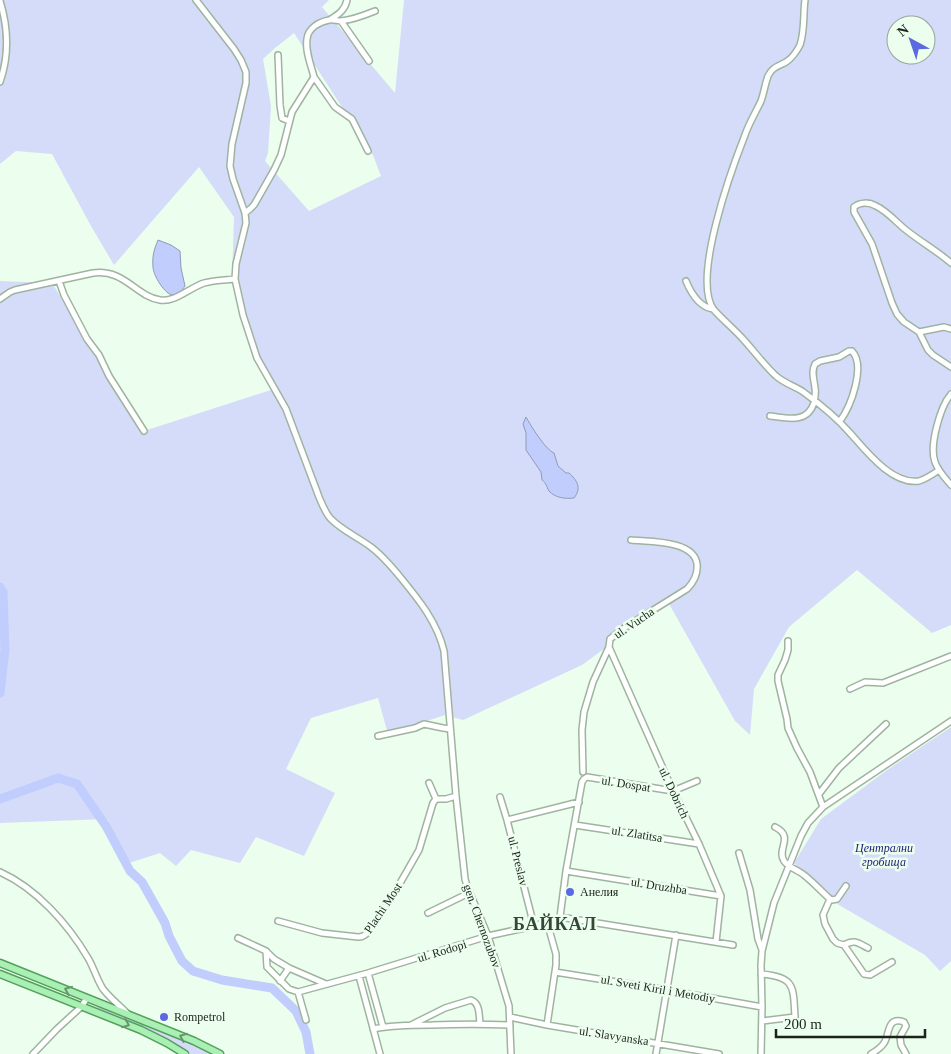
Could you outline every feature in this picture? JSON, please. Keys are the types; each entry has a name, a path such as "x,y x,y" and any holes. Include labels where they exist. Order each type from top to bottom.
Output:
{"main road":[{"path":"0,963 146,1021 220,1054"},
{"path":"0,974 141,1030 185,1054"}],"street":[{"path":"0,299 15,290 93,272 102,272 119,277 147,295 165,300 202,284 235,279 236,264 246,223 245,213 230,166 232,144 246,83 246,72 234,49 196,0"},
{"path":"347,0 339,14 313,27 307,38 307,47 314,77 335,107 352,118 368,151"},
{"path":"805,0 800,45 790,59 772,70 768,75 764,93 745,134 720,208 708,260 708,294 710,302 713,309 732,327 776,376 800,390 840,421 884,468 894,475 908,480 921,480 939,470"},
{"path":"0,1 7,36 4,67 0,82"},
{"path":"330,20 341,21 375,11"},
{"path":"341,21 369,61"},
{"path":"278,55 282,118 289,122"},
{"path":"245,213 254,205 274,170 281,154 292,112 314,77"},
{"path":"951,262 912,235 883,210 865,203 854,207 854,212 872,244 897,314 904,322 919,332 928,350 933,355 951,367"},
{"name":"gen. Chernozubov","path":"235,279 243,315 257,358 286,409 324,509 335,522 371,546 387,562 434,623 439,634 444,651 465,879 488,936 506,992 510,1017 511,1054"},
{"path":"59,281 64,295 87,339 99,355 109,376 144,431"},
{"path":"686,281 697,300 707,308 713,309"},
{"path":"919,332 944,327 951,329"},
{"path":"770,416 796,418 803,417 810,412 816,391 813,372 815,364 853,351 858,374 851,400 840,421"},
{"path":"951,394 943,407 933,451 939,470 951,485"},
{"name":"ul. Vucha","path":"583,772 582,730 584,712 593,682 610,647 610,639 616,633 687,589 697,571 696,559 687,548 673,544 631,540"},
{"path":"788,641 788,650 778,675 778,681 788,728 810,772 823,807"},
{"name":"ul. Dobrich","path":"610,647 721,896 716,942"},
{"path":"850,689 865,682 883,683 951,656"},
{"path":"761,1054 762,951 774,903 801,836 808,824 823,807 951,721"},
{"path":"378,736 415,728 424,724 450,729"},
{"path":"819,794 839,768 886,724"},
{"name":"ul. Dospat","path":"579,802 582,782 587,778 673,791"},
{"path":"673,791 697,781"},
{"path":"429,784 436,799 456,796"},
{"name":"ul. Preslav","path":"500,797 508,820 534,926"},
{"name":"Plachi Most","path":"278,921 322,933 365,936 396,892 419,850 433,803 436,799"},
{"path":"508,820 579,802 566,871 560,917 733,945"},
{"name":"ul. Zlatitsa","path":"575,825 699,844"},
{"path":"775,827 782,831 784,835 783,856 789,866 806,876 832,900 837,899 846,886"},
{"path":"739,853 750,890 762,951"},
{"name":"ul. Druzhba","path":"566,871 721,896"},
{"path":"0,872 13,878 52,911 87,957 104,990 128,1014"},
{"path":"428,913 470,893"},
{"path":"830,899 824,910 823,921 833,939 837,943 844,945 862,973 870,975 892,962"},
{"name":"ul. Rodopi","path":"298,992 358,976 488,936 534,926 560,917"},
{"path":"547,922 556,954 547,1025"},
{"path":"656,1054 676,936"},
{"path":"238,938 266,951 274,959 290,968 327,984"},
{"path":"844,945 849,942 856,942 868,948"},
{"path":"266,951 267,967 289,989 298,992 306,1020"},
{"path":"280,981 290,968"},
{"name":"ul. Sveti Kiril i Metodiy","path":"555,972 762,1007"},
{"path":"368,973 383,1027"},
{"path":"761,974 781,977 790,984 793,989 795,1017 762,1021"},
{"path":"358,976 380,1054"},
{"path":"33,1054 81,1007 87,998"},
{"path":"410,1025 445,1008 470,1000 477,1004 480,1024"},
{"name":"ul. Slavyanska","path":"510,1017 717,1054"},
{"path":"871,1054 884,1044 888,1028 891,1024 900,1020 906,1026 900,1037 906,1054"},
{"path":"373,1029 410,1025 510,1025"}],"green space":[{"path":"0,0 329,0 322,7 395,93 404,0 951,0 951,625 932,633 857,570 789,627 754,689 750,735 735,721 668,602 582,665 463,720 449,716 444,667 445,715 388,734 378,698 311,718 286,769 335,793 304,856 256,837 240,863 191,850 176,866 160,853 129,863 107,819 0,823 0,281 52,283 144,431 274,389 257,358 232,279 234,217 199,167 114,265 52,154 16,151 0,164","holes":["294,33 373,155 381,176 309,211 265,161 268,153 271,106 263,59"]},
{"name":"Централни гробища","path":"951,727 951,961 940,971 925,955 839,905 821,892 794,863 821,819 887,770"},
{"path":"99,1006 187,1041 214,1054 191,1054 166,1038 97,1008"}],"water":[{"path":"158,240 180,251 185,286 175,295 166,292 157,279 154,270 153,256"},
{"path":"526,417 550,451 554,453 558,466 566,473 569,473 578,484 578,491 574,498 557,497 549,491 542,480 541,472 526,450 526,433 523,424"}],"waterway":[{"path":"0,587 3,592 5,650 0,693"},
{"path":"0,799 58,778 77,784 106,826 130,871 142,882 165,923 169,936 182,961 193,971 222,980 272,988 296,1011 306,1032 310,1054"}],"place":[{"name":"Анелия","path":"570,892"},
{"name":"Rompetrol","path":"164,1017"}],"district":[{"name":"БАЙКАЛ","path":"555,924"}]}
